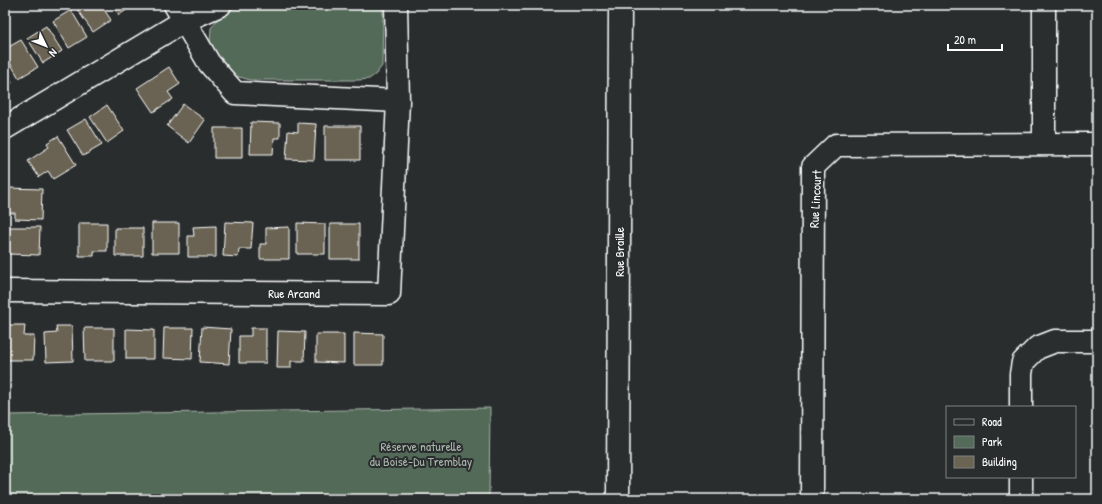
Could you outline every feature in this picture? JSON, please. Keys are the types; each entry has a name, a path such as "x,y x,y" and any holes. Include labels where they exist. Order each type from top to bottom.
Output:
{"street":[{"path":"5,128 180,13 220,5"},
{"name":"Rue Arcand","path":"5,291 389,294 398,101 396,5"},
{"name":"Rue Braille","path":"618,499 620,5"},
{"path":"1044,5 1044,144"},
{"path":"180,13 208,64 235,94 398,101"},
{"name":"Rue Lincourt","path":"812,499 813,167 836,144 1097,144"},
{"path":"1021,406 1021,374 1023,362 1036,348 1055,341 1097,341"},
{"path":"1021,478 1021,499"}],"green space":[{"path":"240,5 382,5 382,66 376,74 369,79 359,80 250,80 236,76 226,69 210,43 211,28 219,17"},
{"name":"Réserve naturelle du Boisé-Du Tremblay","path":"490,408 489,499 5,499 5,415"}],"building":[{"path":"81,5 101,5 111,20 93,32 76,8"},
{"path":"113,5 134,5 119,15"},
{"path":"71,10 87,37 69,48 53,21"},
{"path":"46,26 62,51 43,63 27,38"},
{"path":"21,40 38,67 19,78 5,54 5,49"},
{"path":"169,67 180,84 168,92 173,99 153,112 137,88"},
{"path":"5,70 12,83 5,87"},
{"path":"183,104 205,120 189,143 167,126"},
{"path":"107,105 124,131 107,143 90,117"},
{"path":"86,119 102,145 83,156 67,130"},
{"path":"251,122 280,123 280,138 274,138 273,154 250,154"},
{"path":"298,123 316,124 314,160 286,159 288,131 298,132"},
{"path":"325,126 360,126 360,160 325,160"},
{"path":"214,128 242,128 242,158 214,158"},
{"path":"58,136 76,165 53,179 48,171 39,177 28,161 49,147 47,143"},
{"path":"8,188 42,189 41,220 15,219 15,213 7,213"},
{"path":"225,222 253,223 251,249 239,249 238,257 223,256"},
{"path":"79,223 107,223 107,251 94,251 94,256 79,256"},
{"path":"152,223 179,223 179,253 152,253"},
{"path":"297,223 325,224 325,254 297,254"},
{"path":"330,224 359,224 359,259 330,259"},
{"path":"216,226 216,257 188,257 188,236 194,236 193,227"},
{"path":"9,227 40,227 39,255 8,254"},
{"path":"289,227 289,259 260,259 260,244 266,244 266,228"},
{"path":"115,228 143,228 143,256 115,256"},
{"path":"5,325 25,325 24,336 34,336 33,360 5,360"},
{"path":"56,326 72,326 73,361 46,362 45,334 57,333"},
{"path":"202,327 231,329 229,364 200,362"},
{"path":"84,328 114,328 114,361 85,361"},
{"path":"164,328 193,328 192,359 163,358"},
{"path":"251,328 266,328 266,363 239,363 239,336 251,336"},
{"path":"126,329 154,330 154,359 126,359"},
{"path":"278,331 305,332 304,361 291,361 291,368 277,368"},
{"path":"354,333 383,334 383,365 354,365"},
{"path":"316,334 344,334 344,363 316,362"}]}
